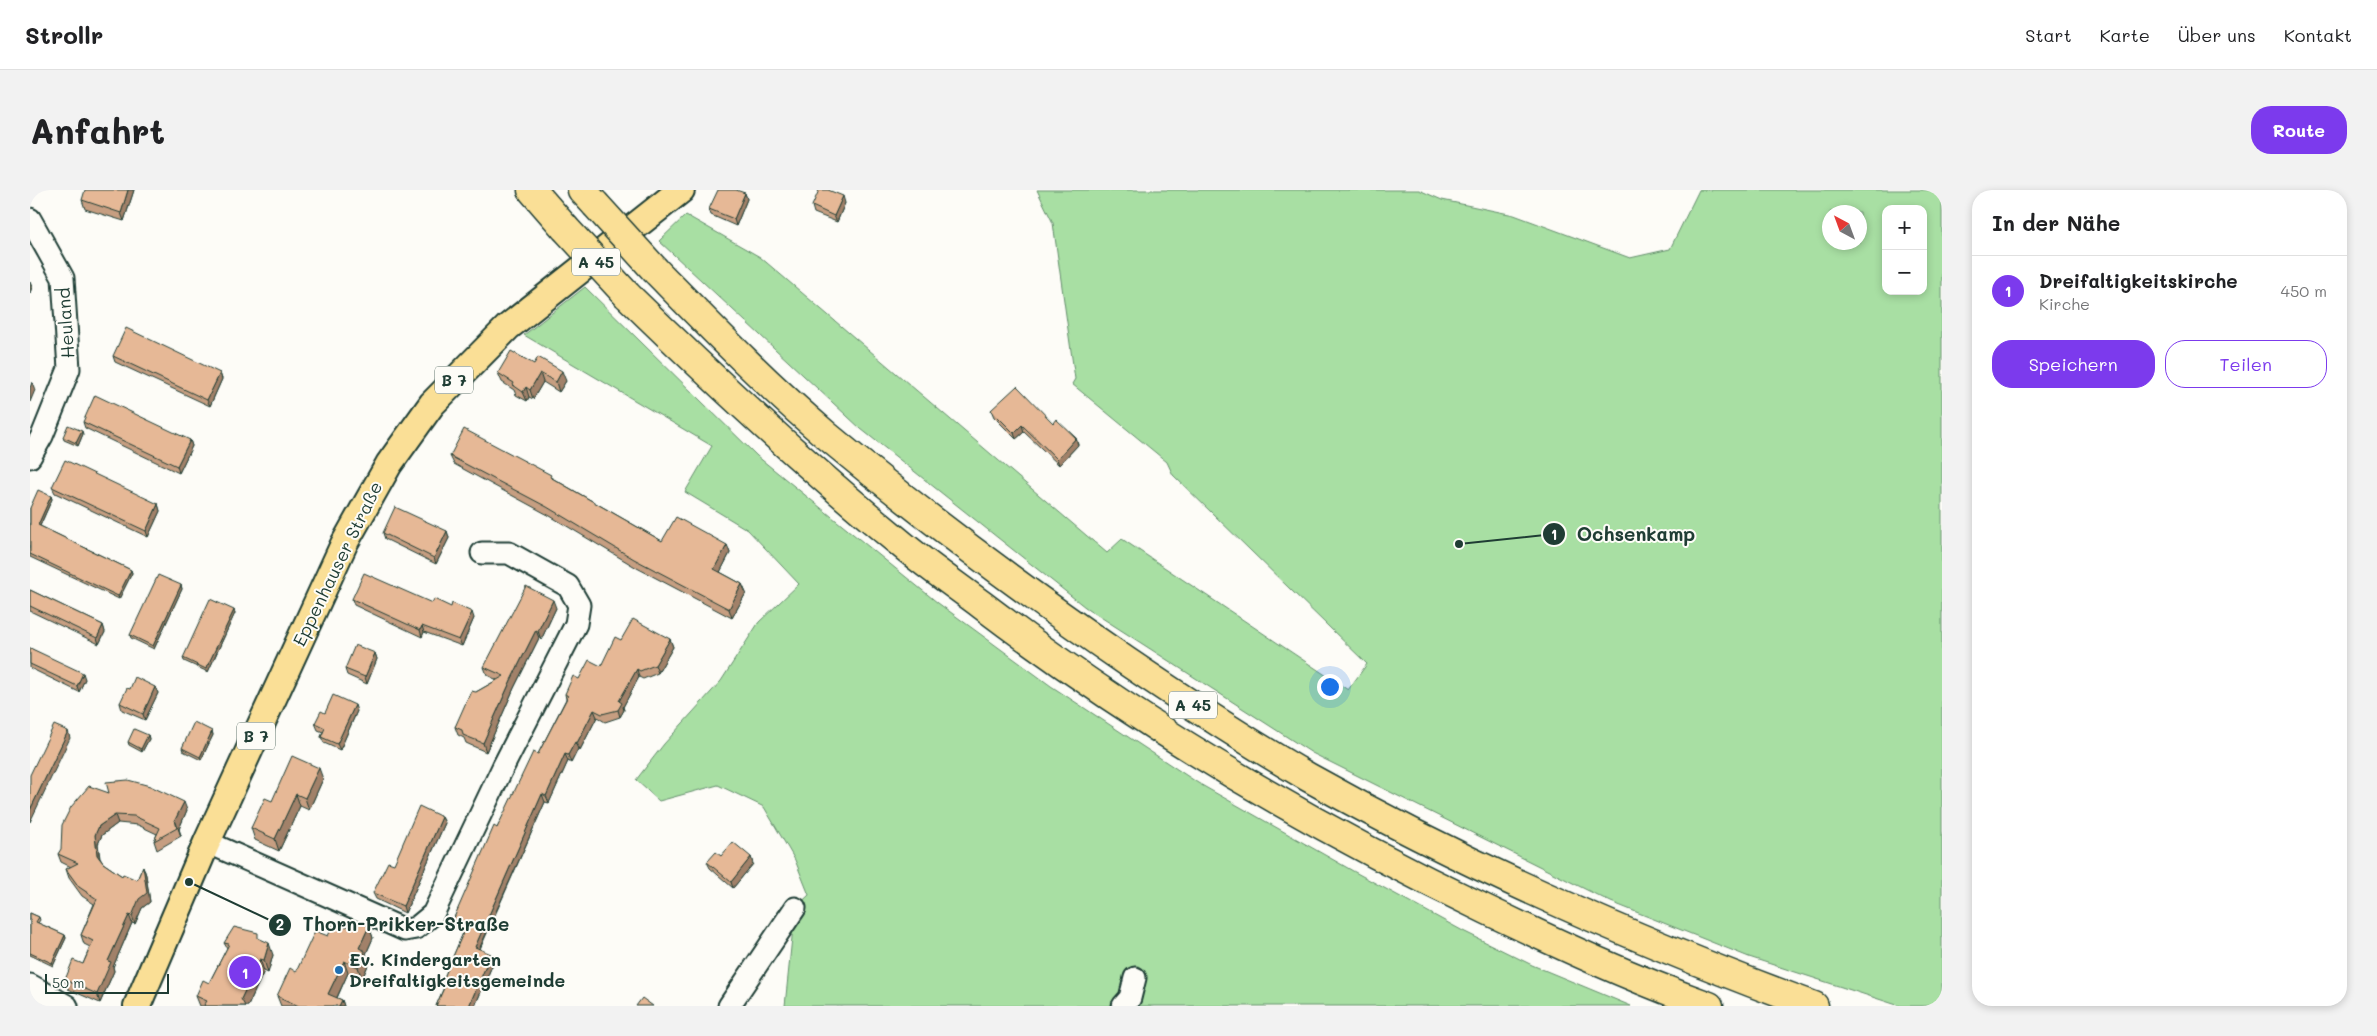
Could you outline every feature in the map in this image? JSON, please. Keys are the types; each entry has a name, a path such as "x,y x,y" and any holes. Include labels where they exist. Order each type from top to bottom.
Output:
{"highway":[{"name":"A 45","path":"532,190 627,295 721,386 901,544 1033,644 1146,720 1292,810 1432,884 1595,962 1709,1006"},
{"name":"A 45","path":"588,197 656,271 719,335 824,432 934,522 1055,612 1172,692 1307,776 1469,861 1611,927 1700,964 1814,1006"}],"main road":[{"name":"Eppenhauser Straße","path":"137,1006 207,842 344,544 385,470 432,404 508,327 681,190"}],"street":[{"name":"Heuland","path":"30,219 63,278 69,369 42,436 30,458"},
{"path":"207,842 405,930 416,928 433,914 503,767 576,624 579,605 568,586 509,553 482,553"},
{"path":"729,1006 795,908"},
{"path":"1124,1006 1130,998 1136,978"},
{"path":"30,985 67,1006"}],"green space":[{"path":"1037,190 1419,190 1442,200 1514,215 1630,258 1670,249 1699,190 1942,190 1942,1006 1900,1006 1749,957 1611,902 1312,753 1085,607 861,429 659,241 686,215 760,257 1107,553 1122,539 1348,690 1367,664 1173,475 1167,462 1072,384 1075,379 1053,223"},
{"path":"585,287 757,456 938,603 1051,686 1198,783 1353,871 1463,931 1532,965 1631,1006 785,1006 795,908 809,895 795,860 764,807 718,785 659,801 636,780 664,744 721,681 759,622 799,584 748,530 685,492 712,446 524,335"}],"building":[{"path":"85,190 128,190 121,213 82,200"},
{"path":"718,190 736,190 745,193 734,219 709,209"},
{"path":"819,190 828,190 843,196 834,216 812,206"},
{"path":"126,328 220,373 207,400 113,356"},
{"path":"511,351 534,364 538,357 562,371 556,382 540,373 530,390 526,387 523,392 513,385 514,383 498,373"},
{"path":"1017,386 1053,423 1056,419 1076,438 1057,459 1022,425 1014,433 991,410"},
{"path":"95,395 190,440 177,466 83,422"},
{"path":"68,425 82,431 76,443 63,437"},
{"path":"464,429 551,475 550,477 662,541 676,517 727,545 714,569 742,584 729,609 634,559 547,507 450,456"},
{"path":"65,460 158,504 146,531 52,487"},
{"path":"38,490 51,496 38,525 131,570 118,596 30,554 30,508"},
{"path":"395,507 447,531 434,558 383,533"},
{"path":"364,573 432,603 434,599 451,607 452,603 472,612 459,640 422,626 420,630 352,599"},
{"path":"158,575 181,585 153,646 130,635"},
{"path":"526,586 553,600 511,680 483,743 463,735 462,730 455,727 471,691 476,692 504,676 484,667"},
{"path":"30,590 103,625 97,638 30,606"},
{"path":"210,599 234,610 206,669 183,658"},
{"path":"633,619 670,639 655,665 640,671 637,669 619,701 622,703 618,710 602,714 594,710 577,743 575,742 568,755 565,754 546,796 542,794 475,947 491,954 469,1006 436,1006 447,981 443,980 466,926 453,920 494,826 497,828 533,752 538,754 568,696 565,694 573,676 579,679 589,660 601,666 615,637 621,640"},
{"path":"355,645 375,653 365,677 345,669"},
{"path":"30,648 83,673 77,686 30,664"},
{"path":"135,677 155,687 143,714 120,703 127,688 130,689"},
{"path":"333,695 355,705 337,744 321,737 325,728 315,723 321,711 325,713"},
{"path":"194,722 212,731 200,757 182,748"},
{"path":"54,725 68,731 30,810 30,775"},
{"path":"134,729 148,735 141,749 128,742"},
{"path":"292,756 319,768 305,798 296,794 275,839 251,828 265,798 272,801"},
{"path":"128,780 150,786 184,802 175,820 177,828 154,841 160,828 134,816 115,815 99,826 95,835 97,855 103,863 122,876 123,874 137,880 143,866 147,893 139,899 132,916 129,915 108,961 111,962 97,994 65,980 73,960 83,964 93,941 81,935 97,899 79,887 66,869 78,863 58,854 61,849 62,825 71,807 89,786 109,793 106,782"},
{"path":"419,806 442,817 403,906 373,893 388,862 394,864"},
{"path":"733,842 751,857 731,882 707,862 716,852 721,856"},
{"path":"30,913 39,917 36,922 65,935 52,963 30,953"},
{"name":"Ev. Kindergarten Dreifaltigkeitsgemeinde","path":"351,918 369,926 359,948 365,951 358,967 344,961 328,994 342,1000 339,1006 299,1006 277,996 290,968 296,972 315,931 328,936 335,921 347,927"},
{"path":"234,927 258,933 258,938 269,943 264,960 260,959 241,999 245,1006 206,1006 204,1005 207,1001 196,996 203,980 209,983 229,944 224,943"},
{"path":"642,998 653,1006 636,1006"}],"place":[{"name":"Ochsenkamp","path":"1459,544"},
{"name":"Thorn-Prikker-Straße","path":"189,882"},
{"name":"Ev. Kindergarten Dreifaltigkeitsgemeinde","path":"339,970"},
{"name":"Dreifaltigkeitskirche","path":"245,972"}]}
